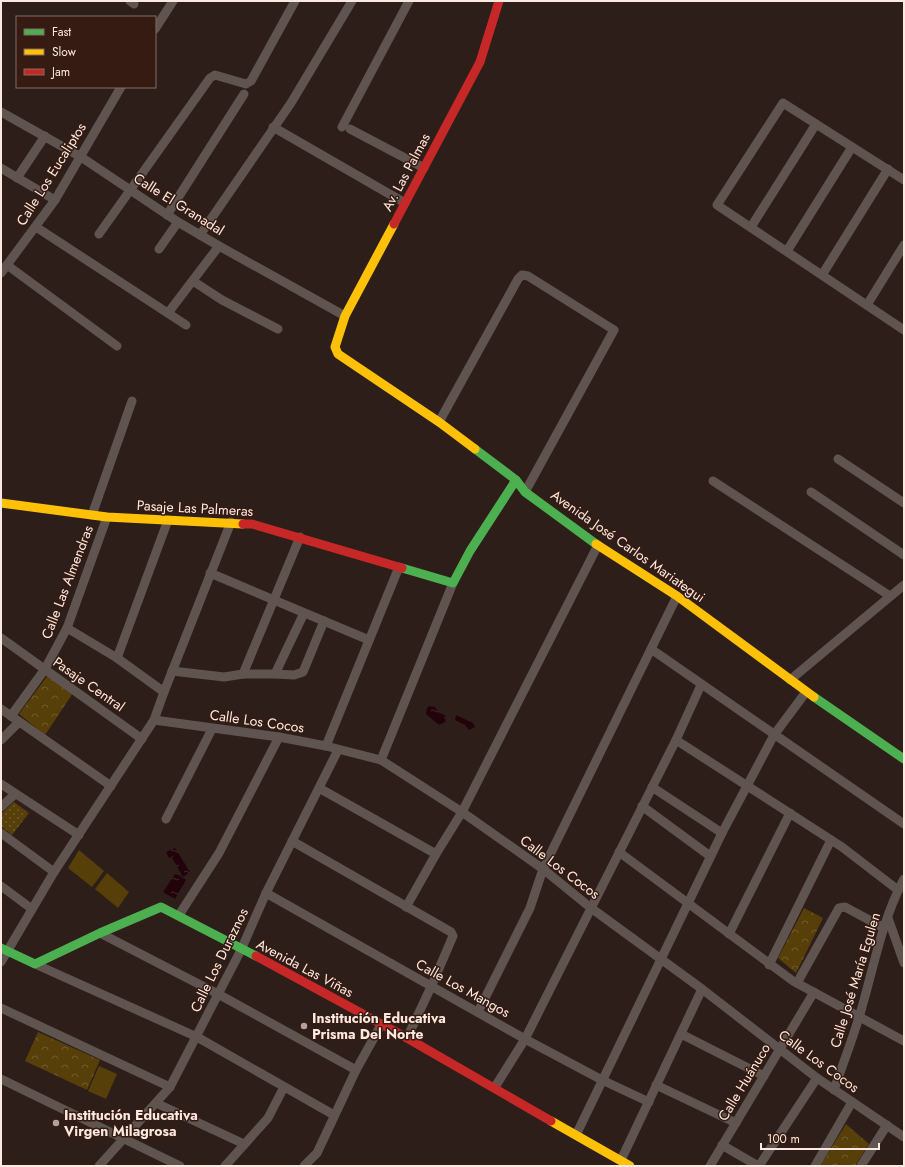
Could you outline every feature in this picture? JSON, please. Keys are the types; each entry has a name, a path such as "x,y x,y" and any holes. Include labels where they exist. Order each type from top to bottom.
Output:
{"street":[{"path":"156,27 173,1"},
{"path":"100,234 212,75 246,84 251,81 295,1"},
{"path":"200,235 291,103 352,1"},
{"path":"409,1 346,128 424,168"},
{"name":"Av. Las Palmas","path":"338,354 335,347 345,316 480,62 499,1"},
{"name":"Calle Los Eucaliptos","path":"4,269 55,200 120,88"},
{"path":"167,215 244,94"},
{"path":"904,180 783,103 717,204 904,330"},
{"name":"Calle El Granadal","path":"2,115 45,136 81,157 178,222 345,316"},
{"path":"750,227 816,124"},
{"path":"273,127 405,203"},
{"path":"17,178 45,136"},
{"path":"787,251 852,147"},
{"path":"1,168 55,200"},
{"path":"822,275 888,170"},
{"path":"159,249 178,222"},
{"path":"36,227 186,325"},
{"path":"867,305 904,245"},
{"path":"168,313 219,246"},
{"path":"4,269 117,346"},
{"path":"439,422 518,279 522,275 528,276 614,330 525,492"},
{"path":"193,281 222,300 278,329"},
{"name":"Avenida José Carlos Mariategui","path":"338,354 439,422 516,480 525,492 598,545 677,596 806,692 904,759"},
{"path":"92,515 132,401"},
{"path":"838,460 904,503"},
{"path":"381,760 453,584 470,551 516,480"},
{"path":"713,481 890,596"},
{"path":"811,492 904,555"},
{"name":"Pasaje Las Palmeras","path":"1,503 107,517 252,524 300,537 453,584"},
{"name":"Calle Las Almendras","path":"11,716 45,669 67,628 107,517"},
{"path":"117,658 168,520"},
{"path":"1,962 4,950 154,720 231,522"},
{"path":"242,674 272,600 300,537"},
{"path":"406,907 462,812 598,545"},
{"path":"326,746 399,567"},
{"path":"210,573 368,640"},
{"path":"790,680 904,585"},
{"path":"478,1012 530,908 543,869 677,596"},
{"path":"275,674 304,613"},
{"path":"172,671 224,677 242,674 294,675 303,672 324,621"},
{"path":"67,628 117,658 164,692"},
{"name":"Pasaje Central","path":"1,638 142,739"},
{"path":"651,649 904,824"},
{"path":"495,1087 525,1039 676,740 701,685"},
{"path":"576,1135 710,856 748,787 774,735 806,692"},
{"path":"1,709 111,786"},
{"name":"Calle Los Cocos","path":"154,720 279,737 326,746 381,760 462,812 543,869 591,908 702,989 817,1078 904,1137"},
{"path":"1,740 19,722"},
{"path":"166,819 212,729"},
{"path":"179,915 219,853 279,737"},
{"path":"676,740 831,840 898,890"},
{"name":"Calle Los Duraznos","path":"100,1166 170,1087 241,950 266,893 338,750"},
{"path":"1,784 78,835"},
{"path":"652,786 722,833"},
{"path":"318,788 436,854"},
{"path":"1,807 15,794"},
{"path":"642,806 710,856"},
{"path":"729,934 790,813"},
{"path":"1,833 54,872"},
{"path":"769,965 831,840"},
{"path":"292,841 451,932 453,936 407,1038"},
{"path":"619,852 769,965 797,984 860,1016 904,1041"},
{"name":"Calle José María Egulen","path":"834,1090 860,1016 884,928 898,890 904,879"},
{"path":"1,886 32,909"},
{"name":"Calle Los Mangos","path":"266,893 525,1039 602,1080 649,1102"},
{"name":"Avenida Las Viñas","path":"35,964 100,933 161,907 179,915 241,950 407,1038 495,1087 630,1166"},
{"path":"797,984 840,908 845,907 884,928"},
{"path":"888,918 904,963"},
{"path":"100,933 218,994 356,1070"},
{"path":"4,950 197,1037 334,1115"},
{"path":"620,1160 702,989"},
{"name":"Calle Huánuco","path":"710,1166 814,992"},
{"path":"1,1008 170,1087"},
{"path":"304,1166 317,1153 356,1070 381,1025"},
{"path":"681,1034 764,1076"},
{"path":"722,1145 759,1166 817,1078"},
{"path":"1,1079 180,1166"},
{"path":"656,1085 736,1123"},
{"path":"225,1166 268,1118 284,1087"},
{"path":"815,1166 852,1102"},
{"path":"156,1103 244,1144"},
{"path":"862,1166 887,1126"}],"green space":[{"path":"48,675 73,693 45,735 19,714"},
{"path":"14,802 29,813 12,835 1,826 1,814"},
{"path":"79,850 104,871 92,887 68,868"},
{"path":"107,873 129,892 118,908 95,889"},
{"path":"804,908 823,918 796,973 778,958"},
{"path":"38,1032 100,1060 87,1090 25,1061"},
{"path":"99,1066 117,1074 106,1099 88,1091"},
{"path":"846,1124 869,1144 855,1166 820,1166"}],"water":[{"path":"429,706 435,707 438,712 446,716 445,722 439,725 426,714"},
{"path":"456,715 473,723 475,727 469,730 465,725 455,720"},
{"path":"175,848 190,872 183,877 172,858 175,855 169,858 166,852"},
{"path":"175,874 186,880 175,899 163,892"}],"traffic: fast":[{"path":"475,449 516,480 525,492 596,544"},
{"path":"402,568 453,583 470,551 516,480"},
{"path":"814,697 904,759"},
{"path":"1,948 35,964 100,933 161,907 256,956"}],"traffic: slow":[{"path":"394,224 345,316 335,347 338,354 439,422 475,449"},
{"path":"1,503 107,517 243,524"},
{"path":"596,544 677,596 814,697"},
{"path":"551,1121 630,1166"}],"traffic: jam":[{"path":"394,224 480,62 499,1"},
{"path":"243,524 252,524 402,568"},
{"path":"256,956 407,1038 551,1121"}],"place":[{"name":"Institución Educativa Prisma Del Norte","path":"304,1026"},
{"name":"Institución Educativa Virgen Milagrosa","path":"56,1123"}]}
